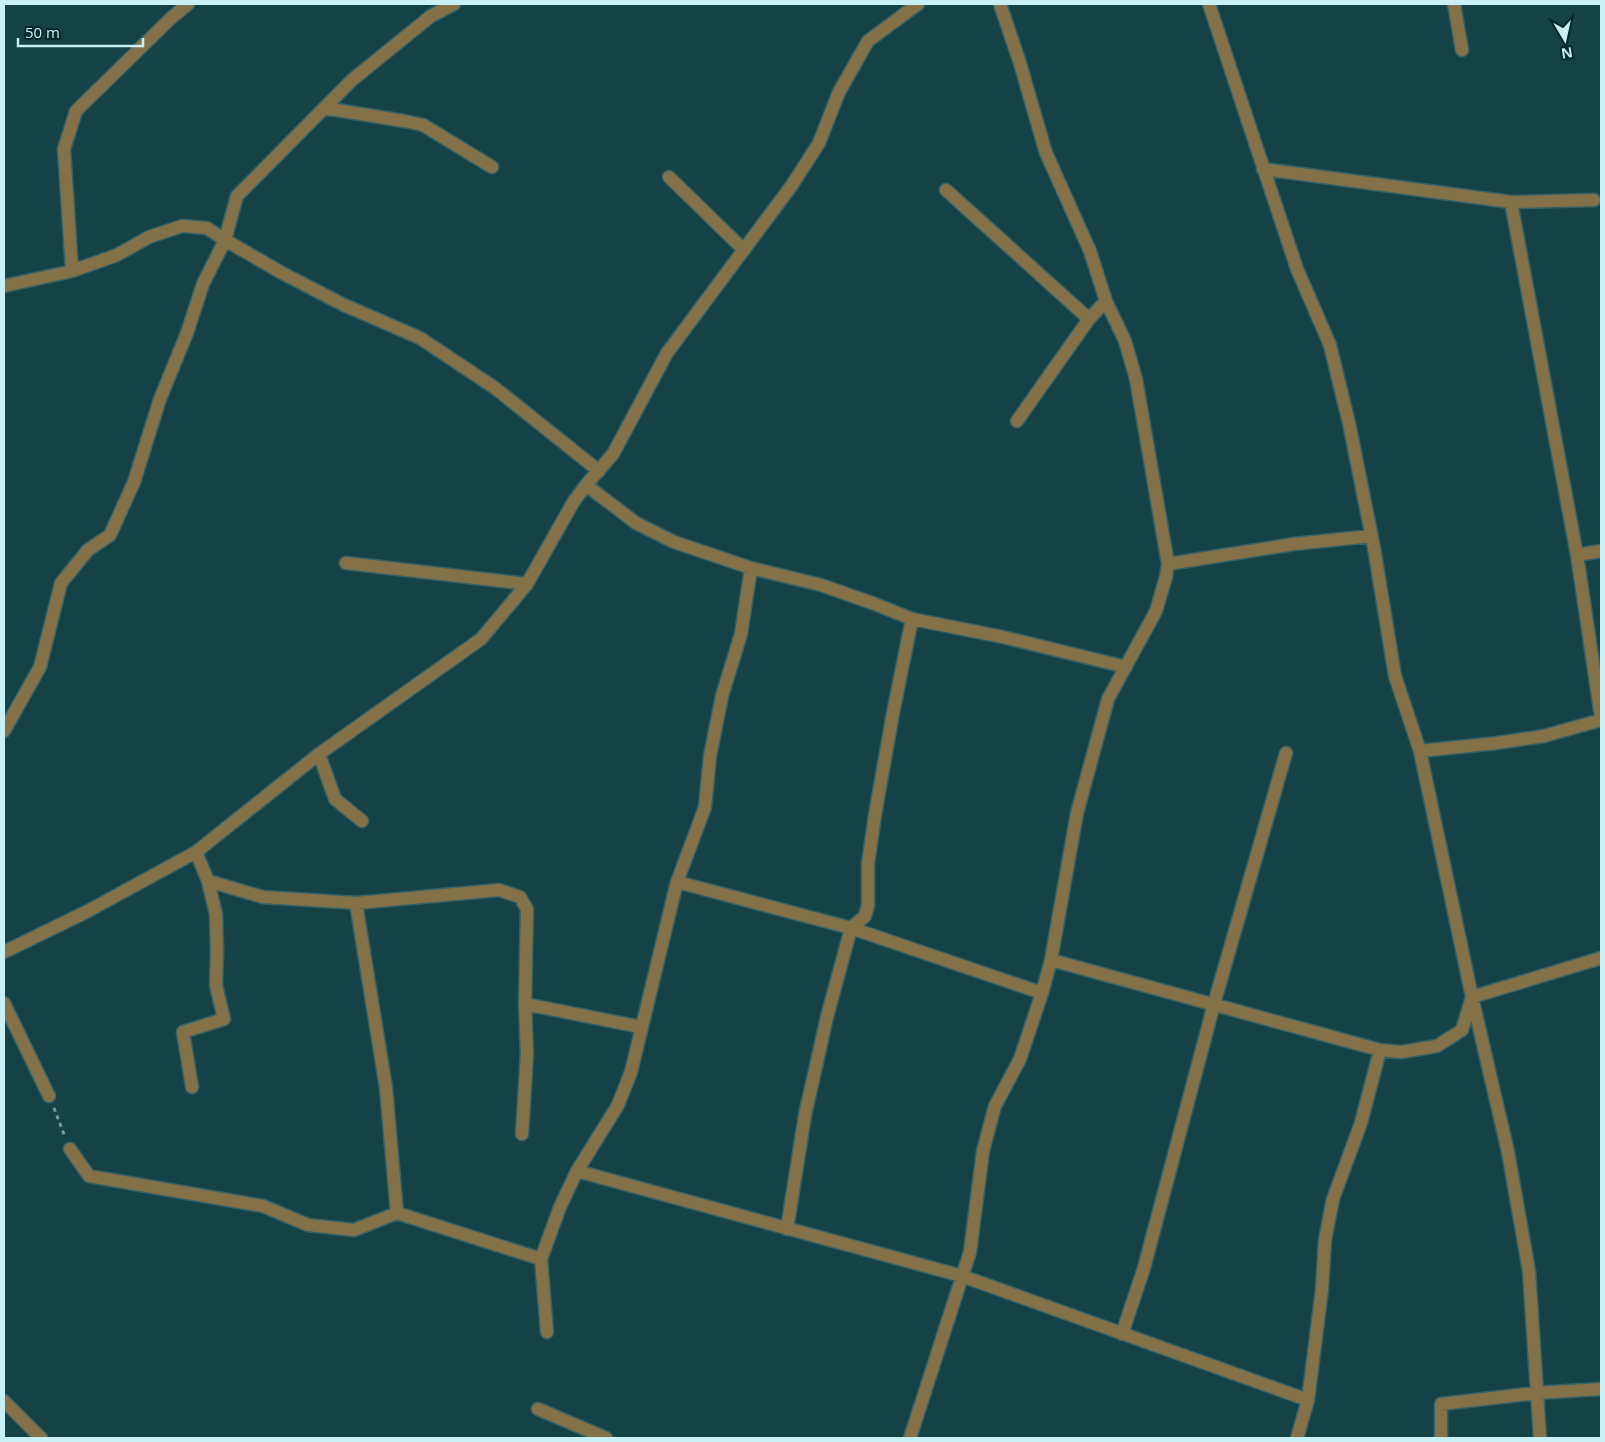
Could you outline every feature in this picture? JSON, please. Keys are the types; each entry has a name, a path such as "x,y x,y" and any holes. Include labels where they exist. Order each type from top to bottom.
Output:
{"street":[{"path":"72,270 64,149 76,110 188,4"},
{"path":"4,731 40,666 61,583 88,550 110,535 134,482 160,399 187,333 204,284 225,240 238,196 352,80 431,16 454,4"},
{"path":"4,952 88,911 196,852 318,754 481,639 527,584 574,501 613,454 667,353 792,185 819,143 839,92 868,41 918,4"},
{"path":"910,1438 970,1252 983,1151 996,1106 1020,1059 1042,994 1051,960 1077,813 1108,699 1156,611 1168,564 1136,379 1125,341 1106,302 1090,252 1046,152 1019,60 1000,4"},
{"path":"1209,4 1297,270 1330,345 1349,423 1395,676 1420,751 1472,997 1508,1152 1529,1271 1540,1438"},
{"path":"1454,4 1462,50"},
{"path":"324,108 423,125 492,167"},
{"path":"1263,169 1511,202 1594,200"},
{"path":"669,177 744,250"},
{"path":"946,190 1089,319"},
{"path":"1420,751 1544,736 1601,719 1577,555 1511,202"},
{"path":"4,286 72,270 117,255 148,237 182,226 207,228 282,273 344,305 420,338 496,388 599,471"},
{"path":"1017,421 1089,319 1106,302"},
{"path":"586,485 636,523 666,538 751,568 821,585 875,604 912,620 1003,637 1126,667"},
{"path":"1168,564 1294,544 1371,536"},
{"path":"1577,555 1601,551"},
{"path":"346,563 527,584"},
{"path":"547,1332 541,1259 560,1207 577,1171 618,1105 631,1072 678,882 705,807 710,756 722,696 741,634 751,568"},
{"path":"787,1228 805,1115 827,1017 851,928 865,916 868,905 868,864 873,831 893,713 912,620"},
{"path":"1122,1334 1144,1268 1214,1004 1286,753"},
{"path":"318,754 334,799 362,821"},
{"path":"192,1087 183,1032 224,1019 216,985 216,914 208,882 196,852"},
{"path":"208,882 263,897 356,903 499,890 520,897 527,910 525,1004 527,1053 522,1134"},
{"path":"678,882 851,928 1042,994"},
{"path":"356,903 386,1088 397,1213"},
{"path":"1472,997 1601,958"},
{"path":"1051,960 1380,1050 1402,1052 1437,1046 1462,1030 1472,997"},
{"path":"4,1003 49,1096"},
{"path":"525,1004 641,1027"},
{"path":"1297,1438 1308,1400 1322,1289 1325,1240 1333,1200 1361,1123 1380,1050"},
{"path":"70,1149 89,1176 263,1206 308,1225 354,1230 397,1213 541,1259"},
{"path":"577,1171 962,1276 1308,1400"},
{"path":"1442,1438 1441,1404 1536,1393 1601,1389"},
{"path":"4,1401 41,1438"},
{"path":"538,1410 606,1438"}],"path":[{"path":"49,1096 70,1149"}]}
